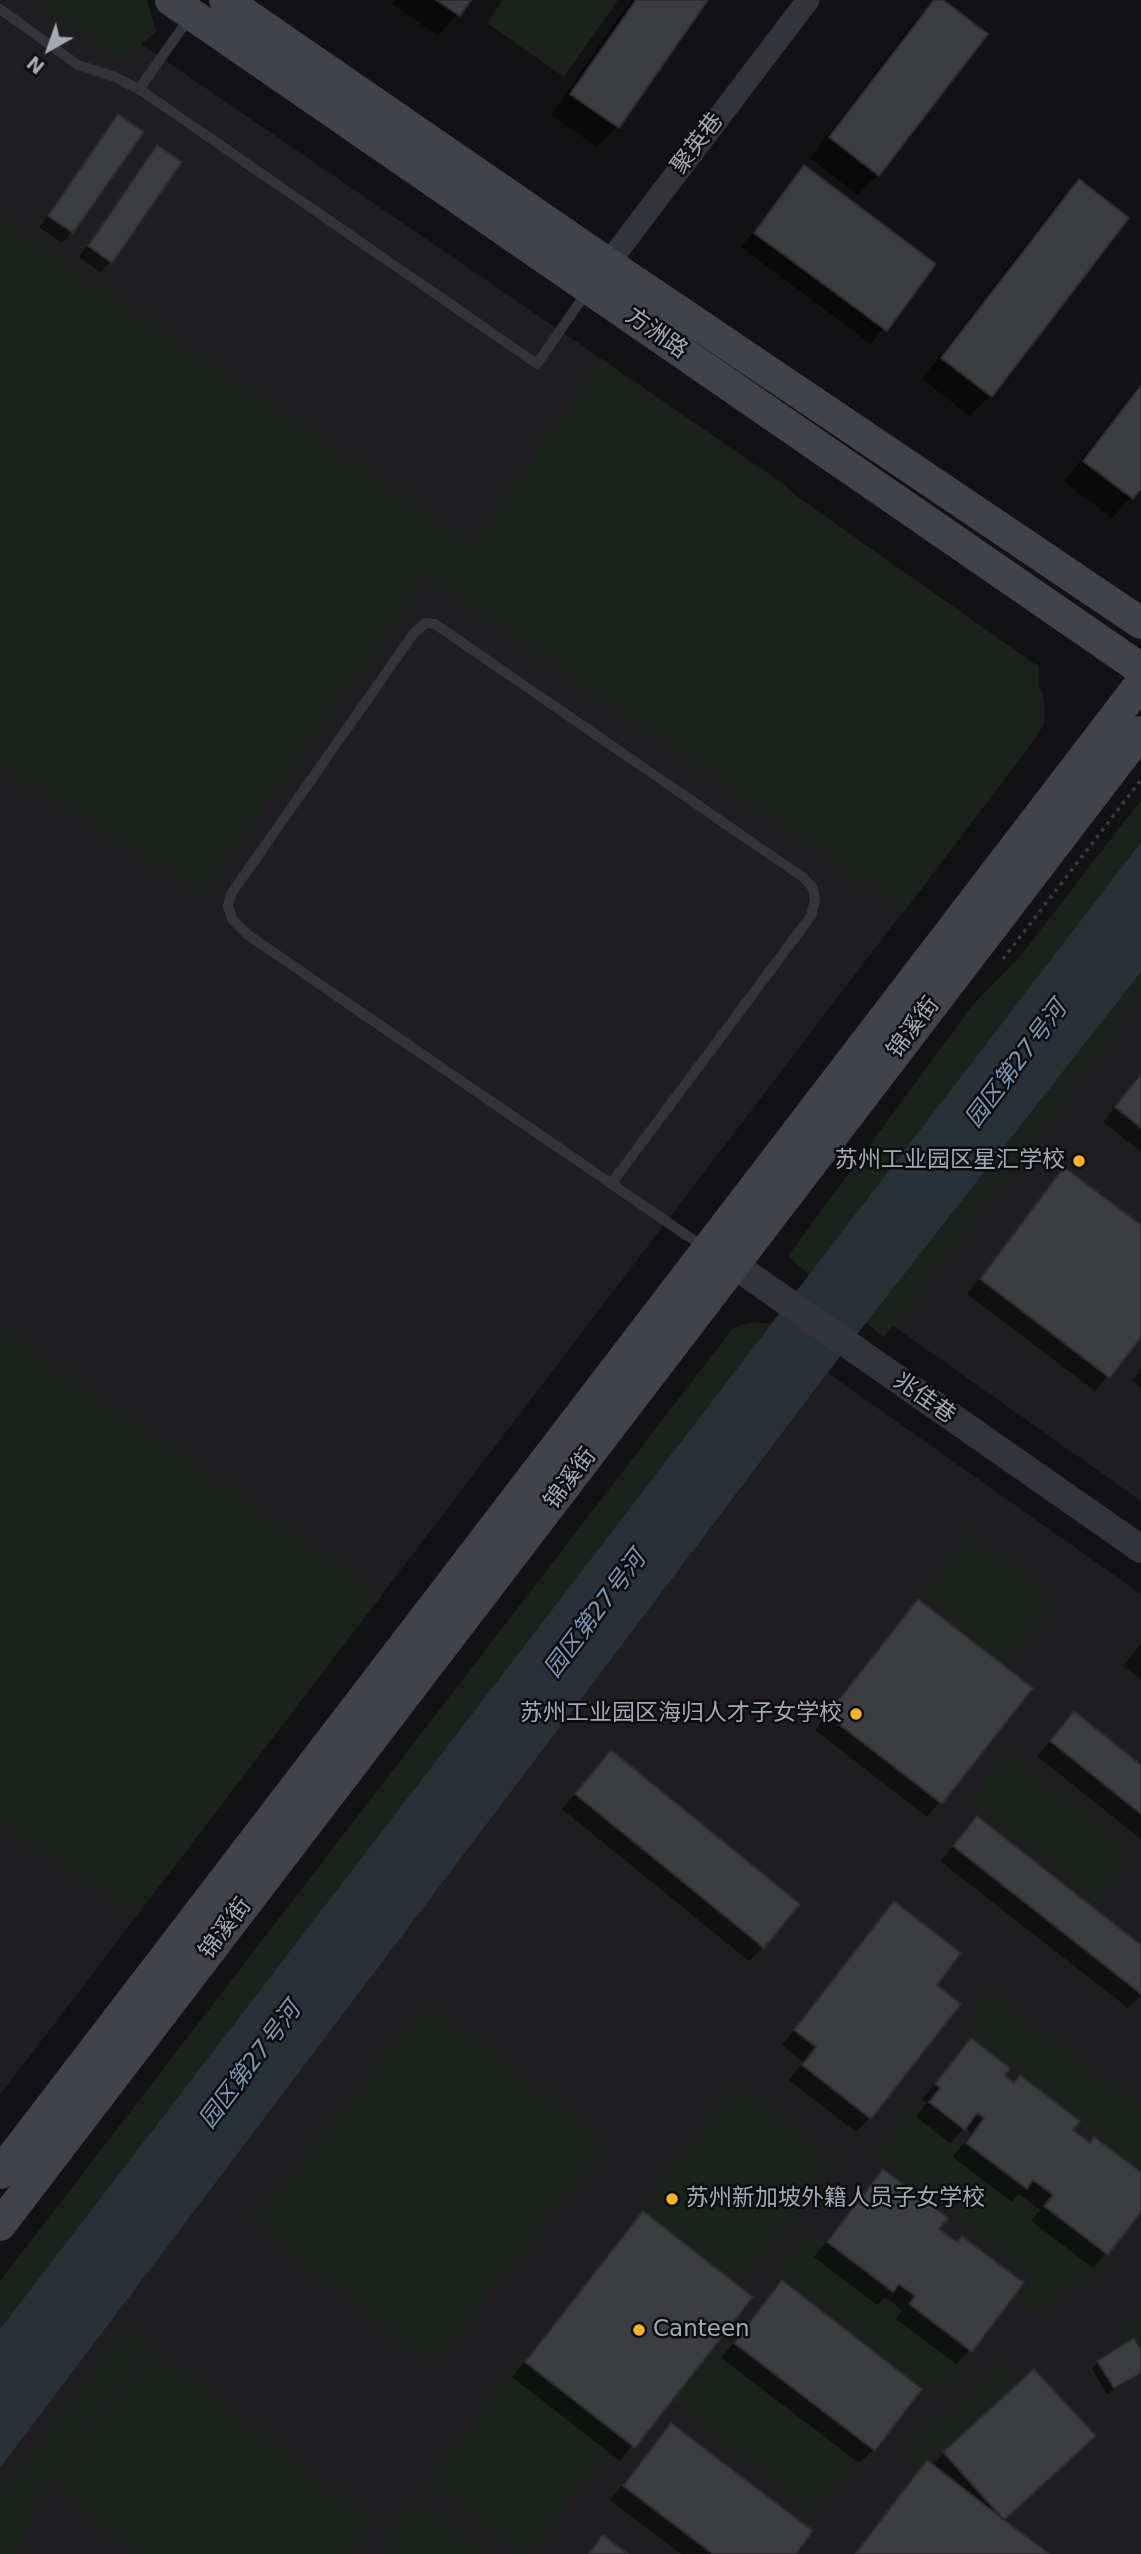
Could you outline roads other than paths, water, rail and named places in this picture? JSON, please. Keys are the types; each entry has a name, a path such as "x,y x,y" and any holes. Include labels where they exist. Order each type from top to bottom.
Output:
{"main road":[{"name":"方洲路","path":"225,0 598,276 1141,669"},
{"name":"方洲路","path":"182,7 1141,623"},
{"name":"锦溪街","path":"0,2225 721,1256 1141,683"},
{"name":"锦溪街","path":"0,2173 721,1256 1141,732"}],"street":[{"name":"聚英巷","path":"598,276 808,0"},
{"name":"兆佳巷","path":"721,1256 1141,1549"}],"lane":[{"path":"139,89 182,7"},
{"path":"0,9 78,65 139,89 537,364 598,276"},
{"path":"611,1184 811,916 815,900 813,888 804,878 435,624 425,623 414,633 231,894 228,906 232,919 248,935 611,1184 721,1256"}],"water":[{"name":"园区第27号河","path":"1141,842 1141,972 848,1346 0,2468 0,2329"}],"place":[{"name":"苏州工业园区星汇学校","path":"1079,1161"},
{"name":"苏州工业园区海归人才子女学校","path":"856,1714"},
{"name":"苏州新加坡外籍人员子女学校","path":"672,2199"},
{"name":"Canteen","path":"639,2330"}]}
